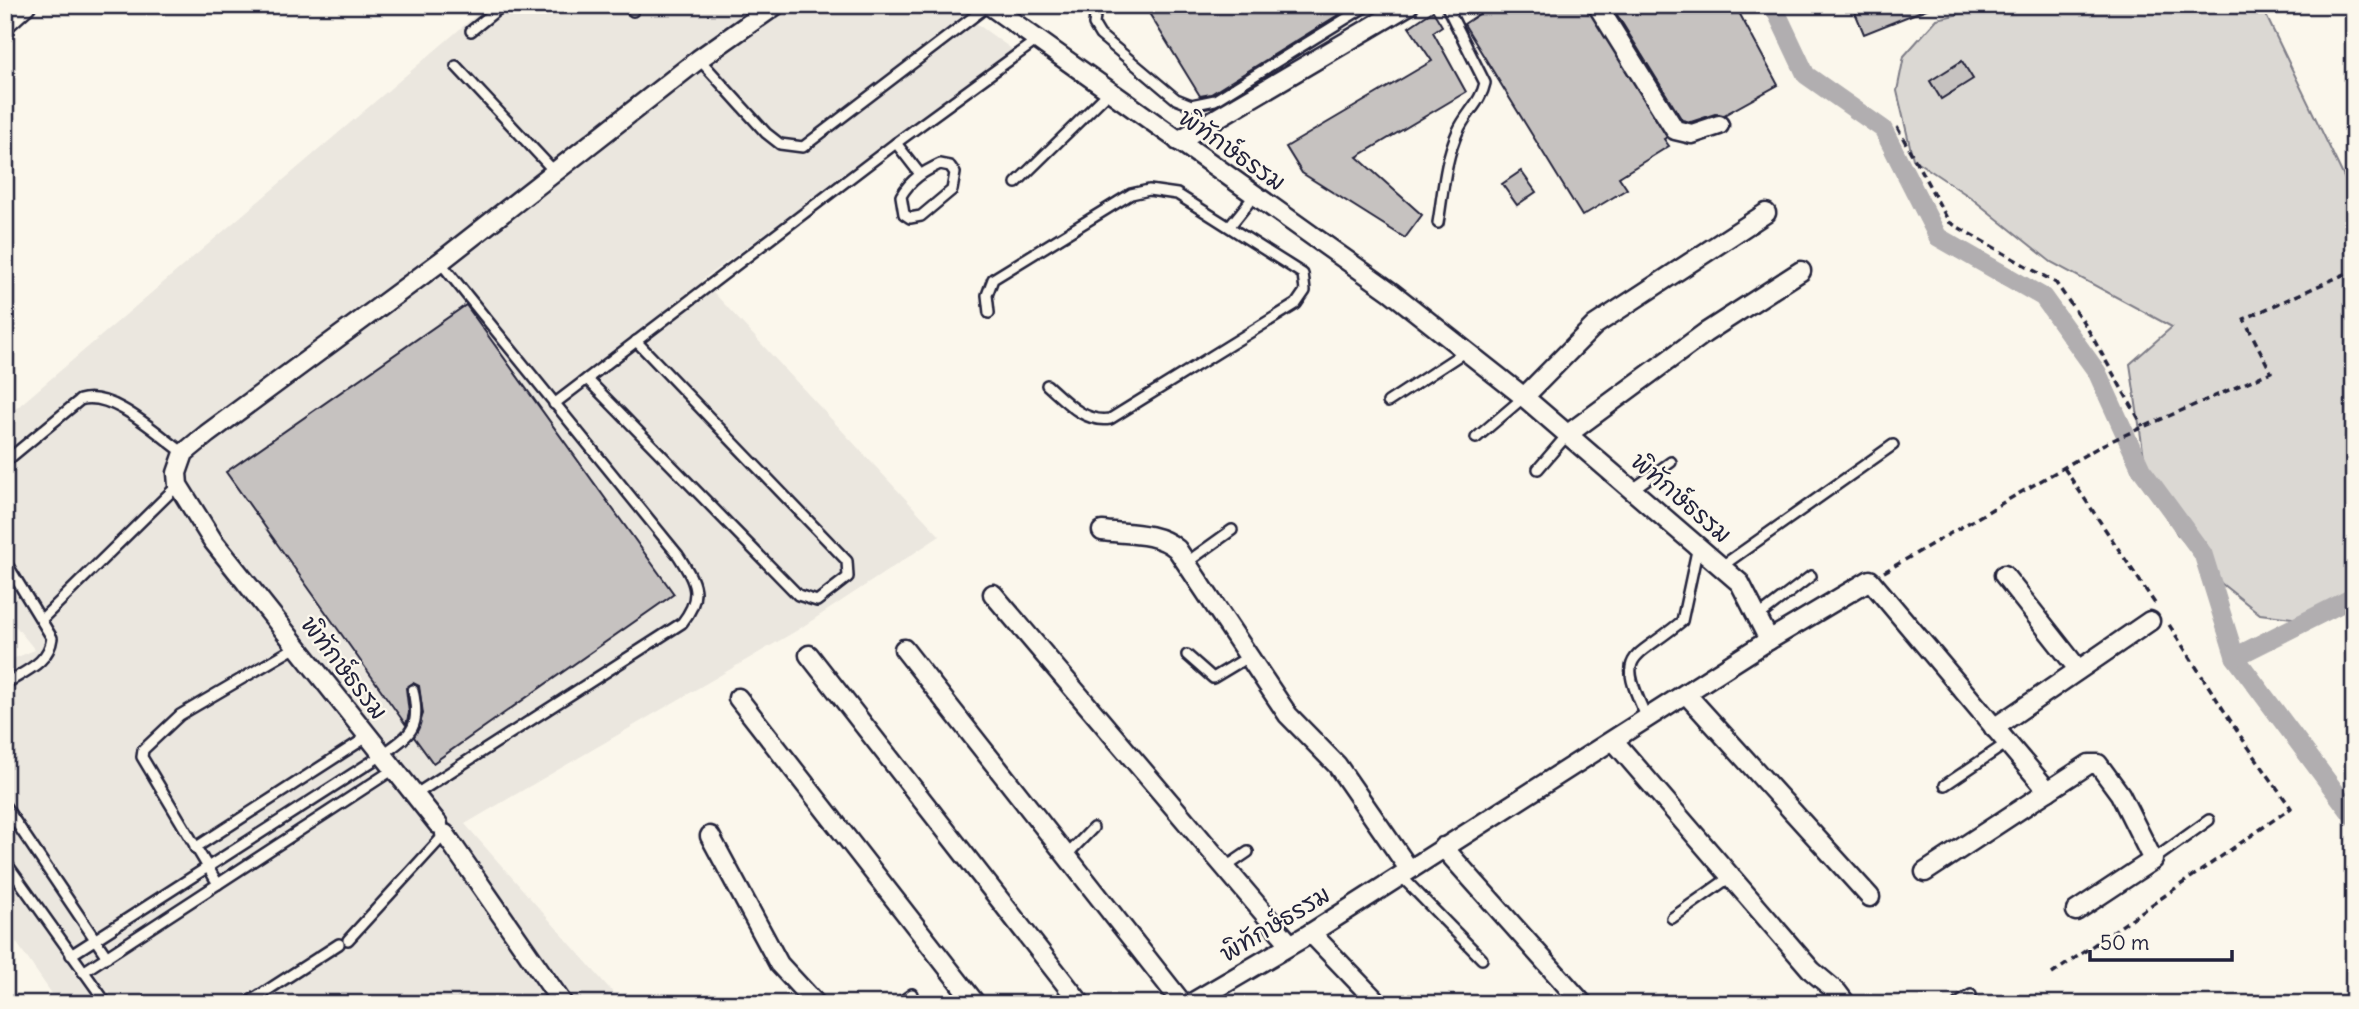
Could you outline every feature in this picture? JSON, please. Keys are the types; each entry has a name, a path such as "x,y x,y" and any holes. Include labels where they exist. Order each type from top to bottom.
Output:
{"street":[{"path":"5,24 26,5"},
{"path":"178,485 177,473 184,453 440,261 699,59 776,5"},
{"name":"พิทักษ์ธรรม","path":"989,5 1108,93 1391,292 1524,397 1698,544 1740,583 1769,640 1687,695 1311,933 1190,1004"},
{"path":"1178,141 1409,5"},
{"path":"1597,5 1675,130 1692,134 1719,125"},
{"path":"1524,397 1595,325 1766,213"},
{"path":"1568,434 1695,340 1801,271"},
{"name":"พิทักษ์ธรรม","path":"178,485 213,541 442,829 563,1004"},
{"path":"1102,531 1168,541 1186,563 1288,715 1337,765 1405,872"},
{"path":"2004,575 2078,669"},
{"path":"1769,640 1870,580 2048,791"},
{"path":"993,594 1290,944"},
{"path":"1994,728 2150,621"},
{"path":"904,649 1183,1004"},
{"path":"809,655 1081,1004"},
{"path":"1687,695 1870,897"},
{"path":"738,698 976,1004"},
{"path":"1614,741 1812,971 1842,998"},
{"path":"1925,872 2089,764 2098,764 2120,794 2153,860 2076,911"},
{"path":"710,836 779,964 816,1004"},
{"path":"1443,847 1583,1004"},
{"path":"1311,933 1379,1004"}],"lane":[{"path":"471,31 503,5"},
{"path":"699,59 766,133 780,144 803,147 989,5"},
{"path":"1096,5 1094,25 1100,35 1176,99 1191,105 1215,100 1368,5"},
{"path":"1438,223 1451,152 1459,129 1483,92 1485,83 1446,5"},
{"path":"554,404 896,143 1037,40"},
{"path":"456,66 555,172"},
{"path":"1016,183 1108,93"},
{"path":"896,143 920,174"},
{"path":"940,164 950,166 956,181 952,190 921,216 910,218 900,206 901,195 920,174 940,164"},
{"path":"989,313 987,295 993,279 1131,194 1149,190 1177,194 1303,274 1305,291 1296,304 1110,419 1088,417 1047,385"},
{"path":"1230,226 1254,196"},
{"path":"416,794 682,623 692,610 695,587 678,555 440,261"},
{"path":"587,379 798,595 817,601 842,585 848,577 847,561 636,341"},
{"path":"1388,402 1466,351"},
{"path":"5,462 80,400 89,397 113,402 184,453"},
{"path":"1476,438 1524,397"},
{"path":"1538,469 1568,434"},
{"path":"1722,566 1893,445"},
{"path":"1633,489 1671,462"},
{"path":"43,618 178,485"},
{"path":"1186,563 1232,530"},
{"path":"1647,720 1629,681 1629,670 1639,653 1682,621 1698,544"},
{"path":"5,561 43,618 52,638 50,651 43,661 5,684"},
{"path":"1759,616 1811,576"},
{"path":"218,884 142,757 143,750 180,715 296,647"},
{"path":"1186,655 1213,678 1248,657"},
{"path":"83,972 218,884 388,762 412,733 417,720 413,690"},
{"path":"195,848 367,737"},
{"path":"1945,785 2007,743"},
{"path":"71,955 207,868 388,762"},
{"path":"5,806 107,957"},
{"path":"2153,860 2209,820"},
{"path":"1066,856 1093,828"},
{"path":"246,1004 344,942 442,829"},
{"path":"1226,867 1248,852"},
{"path":"5,861 107,1004"},
{"path":"1405,872 1482,959"},
{"path":"1672,918 1730,877"},
{"path":"898,1004 912,994"},
{"path":"1957,1004 1971,995"}],"path":[{"path":"1896,127 1950,222 2056,283 2086,326 2143,426"},
{"path":"1870,580 2064,468 2143,426 2271,372 2244,319 2354,270"},
{"path":"2052,974 2291,808 2239,734 2064,468"}],"shaded area":[{"path":"488,5 951,5 1013,50 702,280 940,536 796,631 465,824 623,1004 59,1004 5,926 5,662 35,650 5,613 5,418"},
{"path":"2000,5 2261,5 2354,198 2354,289 2349,294 2354,302 2354,591 2308,620 2260,614 2222,584 2177,534 2147,477 2130,364 2172,327 2051,262 1970,197 1913,159 1897,91 1904,56 1937,19"}],"building":[{"path":"1144,5 1354,5 1211,94 1200,96"},
{"path":"1493,5 1586,5 1667,137 1664,139 1669,146 1619,177 1627,189 1582,216 1464,24"},
{"path":"1611,5 1735,5 1778,85 1724,115 1715,114 1691,122 1682,120"},
{"path":"1852,5 1934,5 1934,6 1864,34"},
{"path":"1433,11 1442,26 1433,32 1466,92 1357,157 1422,215 1405,238 1302,173 1286,147 1432,61 1409,27"},
{"path":"1962,61 1973,79 1941,99 1930,81"},
{"path":"1521,171 1536,192 1517,205 1502,184"},
{"path":"466,305 674,594 433,763 414,737 423,714 419,686 413,683 406,688 409,713 406,725 226,472"}],"waterway":[{"path":"1773,5 1806,75 1883,129 1938,237 2043,297 2097,372 2141,469 2203,554 2235,657 2354,817"},
{"path":"2235,657 2354,597"}]}
